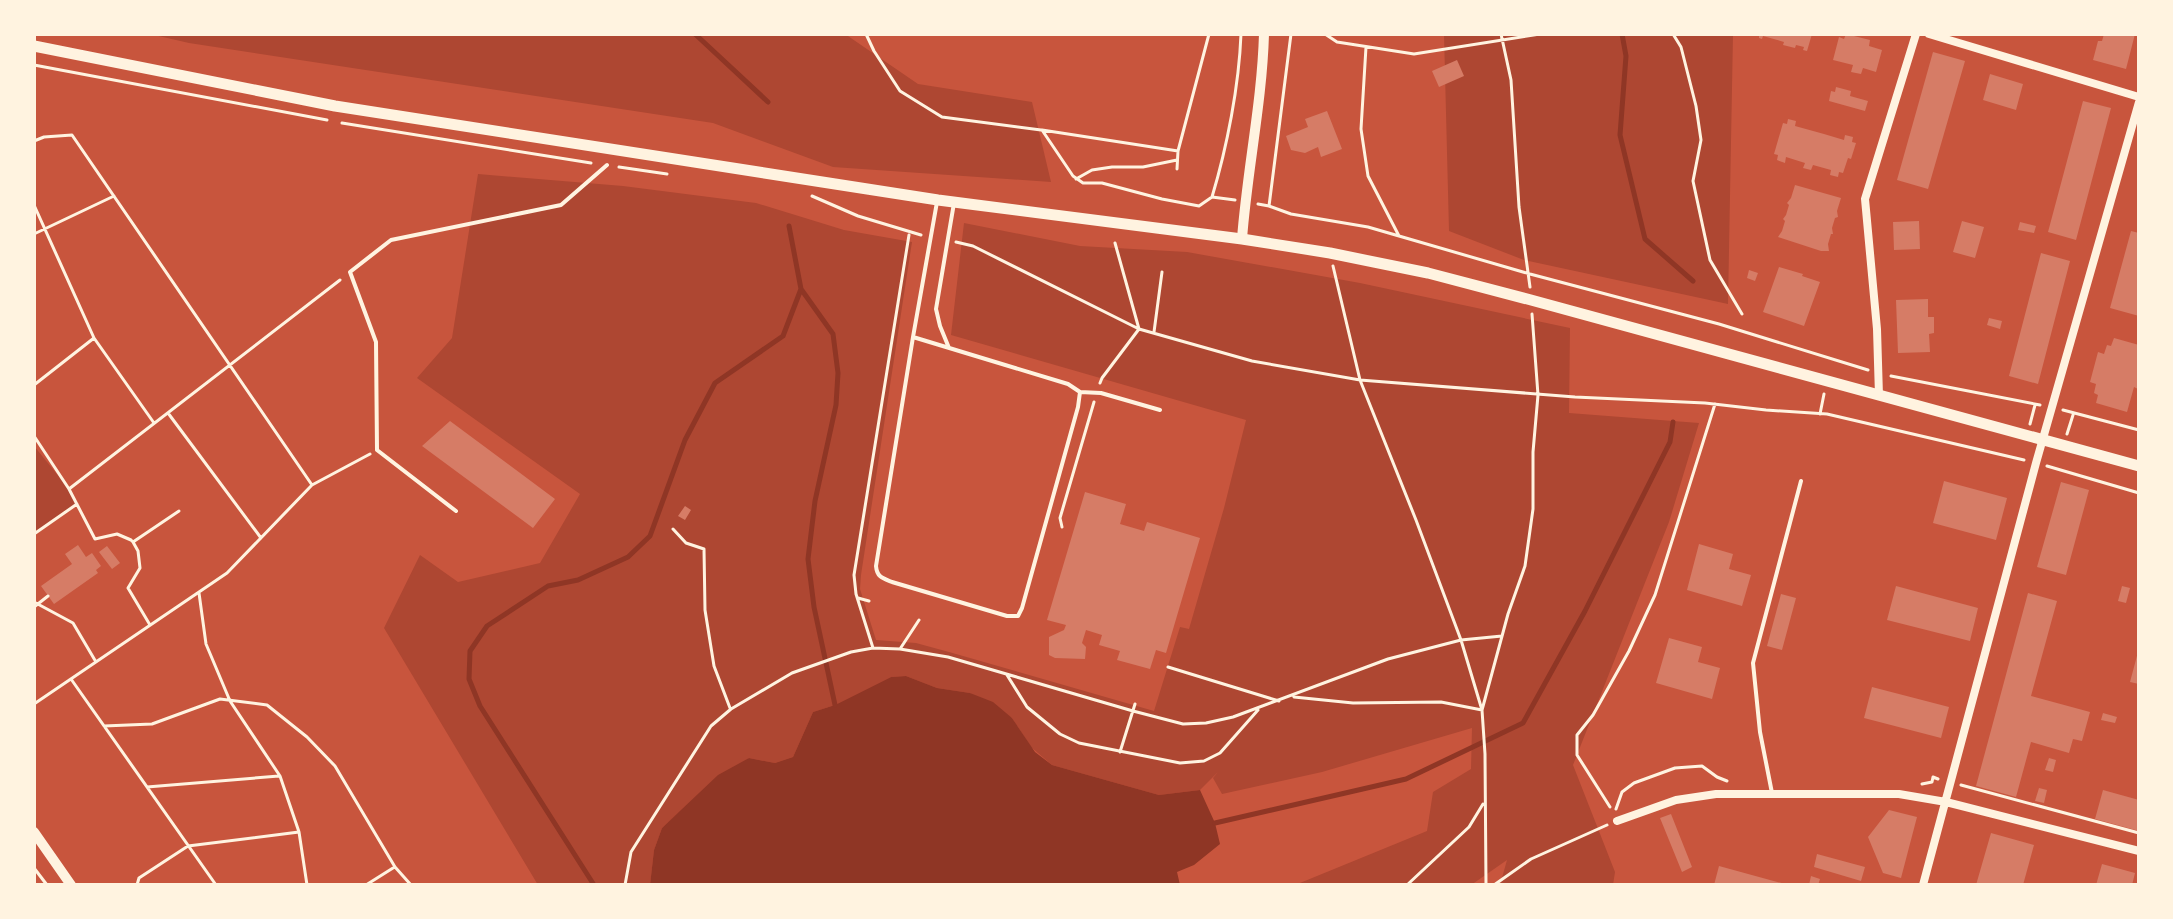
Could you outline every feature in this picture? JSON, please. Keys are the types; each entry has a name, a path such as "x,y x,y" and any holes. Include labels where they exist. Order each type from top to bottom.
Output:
{"main road":[{"path":"34,46 335,106 938,200 1330,253 1428,273 1531,300 2139,466"}],"street":[{"path":"1242,239 1263,70 1264,34"},
{"path":"1879,396 1877,329 1865,199 1916,34"},
{"path":"1923,885 2036,463 2139,100 1929,34"},
{"path":"1617,821 1676,800 1716,794 1899,794 1946,802 2139,851"},
{"path":"34,832 71,885"}],"lane":[{"path":"456,511 377,450 376,342 350,272 391,240 561,205 607,165"},
{"path":"938,200 876,566 880,578 1007,616 1018,616 1080,392"},
{"path":"949,348 936,309 954,202"},
{"path":"913,337 1068,384 1080,392 1097,393 1160,410"},
{"path":"1772,793 1760,732 1753,663 1801,481"}],"path":[{"path":"866,34 900,91 942,117 1178,151"},
{"path":"1177,169 1178,151 1209,34"},
{"path":"1042,130 1076,179 1083,183 1102,183 1199,206 1212,197 1224,150 1241,34"},
{"path":"1269,206 1291,34"},
{"path":"1325,34 1337,42 1414,54 1540,34"},
{"path":"1482,710 1525,566 1533,509 1533,452 1538,395 1530,274 1519,207 1511,80 1501,34"},
{"path":"1673,34 1681,47 1696,106 1701,140 1693,181 1710,260 1742,314"},
{"path":"1366,47 1361,129 1368,176 1399,236"},
{"path":"34,65 334,122 680,175"},
{"path":"34,141 72,135 312,485"},
{"path":"1076,179 1092,170 1143,167 1177,160"},
{"path":"807,194 858,216 930,237"},
{"path":"34,234 114,196"},
{"path":"1212,197 1368,227 1719,324 1878,373 2053,407 2139,430"},
{"path":"34,205 94,338 155,424"},
{"path":"873,648 854,575 909,233"},
{"path":"948,241 973,246 1139,329 1252,361 1360,380 1827,414 2036,463 2139,493"},
{"path":"1115,243 1139,329"},
{"path":"1330,253 1360,380 1461,640 1482,710 1486,885"},
{"path":"69,489 350,272"},
{"path":"1154,332 1162,272"},
{"path":"1062,527 1060,518 1102,378 1139,329"},
{"path":"34,385 94,338"},
{"path":"1610,807 1577,755 1577,735 1593,715 1629,651 1655,595 1715,404"},
{"path":"168,413 261,538"},
{"path":"34,436 69,489 95,539 117,534 133,542 138,551 140,568 128,588 150,625"},
{"path":"34,704 227,573 312,485 377,450"},
{"path":"34,534 77,504"},
{"path":"133,542 179,511"},
{"path":"673,529 686,543 704,549 705,610 714,666 731,709"},
{"path":"199,593 206,644 230,701 280,776 299,832 307,885"},
{"path":"35,604 48,596"},
{"path":"858,598 869,601"},
{"path":"35,604 73,623 96,662"},
{"path":"900,649 919,620"},
{"path":"625,885 631,852 711,726 731,709 792,673 851,652 873,648 900,649 948,657 1183,724 1233,717 1388,659 1461,640 1502,636"},
{"path":"1168,667 1279,701"},
{"path":"1007,675 1027,707 1060,734 1079,743 1180,763 1204,761 1220,753 1260,707"},
{"path":"71,679 216,885"},
{"path":"1045,686 1047,680"},
{"path":"1290,696 1353,703 1441,702 1482,710"},
{"path":"104,726 152,724 220,699 267,705 307,737 335,766 395,867 411,885"},
{"path":"1120,752 1135,704"},
{"path":"147,787 280,776"},
{"path":"1407,885 1469,827 1485,801"},
{"path":"1494,885 1531,859 1617,821"},
{"path":"137,885 139,878 188,846 299,832"},
{"path":"366,885 395,867"},
{"path":"34,868 47,885"}],"shaded area":[{"path":"150,34 845,34 918,84 1032,102 1051,182 833,167 713,123 189,43"},
{"path":"1444,34 1733,34 1728,304 1524,260 1449,231"},
{"path":"478,174 623,186 756,203 844,230 912,242 861,575 860,589 876,640 916,643 1154,711 1180,627 1189,629 1246,420 951,335 964,223 1080,246 1187,252 1360,283 1570,328 1569,413 1699,423 1669,522 1573,765 1615,872 1613,885 1500,885 1507,860 1471,885 1295,885 1427,831 1433,792 1471,769 1472,728 1322,772 1222,794 1213,778 1218,772 1200,790 1159,795 1052,765 1031,747 1012,718 970,693 937,688 906,676 891,677 835,705 813,712 793,757 775,763 749,758 684,808 662,828 654,850 650,885 538,885 384,628 420,555 458,582 540,563 580,494 417,378 452,338"},
{"path":"34,446 78,504 34,535"},
{"path":"906,676 937,688 970,693 993,702 1012,718 1035,752 1052,765 1159,795 1200,790 1215,823 1220,844 1194,865 1177,872 1180,885 650,885 654,850 662,828 718,775 749,758 775,763 793,757 813,712 835,705 891,677"}],"building":[{"path":"1759,34 1812,34 1807,51 1803,50 1804,47 1783,45 1784,42 1763,36 1759,38"},
{"path":"1846,34 1870,40 1869,46 1882,50 1876,72 1863,68 1861,74 1851,72 1853,65 1833,60 1839,37 1844,39"},
{"path":"2104,34 2135,34 2126,69 2093,60 2098,41 2102,41"},
{"path":"1933,52 1965,61 1928,189 1897,180"},
{"path":"1457,60 1464,76 1439,87 1432,71"},
{"path":"1990,74 2023,84 2016,110 1983,100"},
{"path":"1836,87 1851,91 1850,96 1868,101 1865,111 1829,101 1831,91 1835,92"},
{"path":"2083,101 2111,108 2076,240 2048,232"},
{"path":"1327,111 1342,149 1321,157 1318,147 1305,153 1291,150 1286,136 1308,127 1305,119"},
{"path":"1788,119 1796,121 1795,126 1844,140 1845,135 1853,137 1852,142 1856,143 1843,173 1839,172 1838,177 1830,175 1831,170 1813,165 1811,170 1803,168 1805,163 1786,157 1785,163 1777,160 1778,155 1774,154 1783,123 1787,124"},
{"path":"1795,185 1841,198 1828,244 1829,251 1778,237"},
{"path":"1919,221 1920,249 1894,250 1893,222"},
{"path":"1962,221 1984,227 1975,258 1953,252"},
{"path":"2020,222 2036,226 2034,233 2018,230"},
{"path":"2131,231 2139,233 2139,316 2110,308"},
{"path":"2041,253 2070,261 2038,384 2009,376"},
{"path":"1779,267 1820,282 1804,326 1763,312"},
{"path":"1749,270 1758,273 1755,281 1747,278"},
{"path":"1928,299 1928,317 1934,317 1934,333 1929,334 1930,352 1898,353 1896,300"},
{"path":"1989,318 2002,321 2000,329 1987,325"},
{"path":"2114,338 2139,345 2139,386 2138,389 2134,387 2127,412 2096,403 2096,384 2090,382 2098,352 2104,354"},
{"path":"450,421 555,499 533,528 422,446"},
{"path":"1944,481 2007,498 1996,540 1933,523"},
{"path":"2061,482 2089,490 2066,575 2037,567"},
{"path":"1085,492 1126,504 1120,524 1144,531 1147,522 1200,538 1166,653 1156,650 1150,669 1117,660 1120,651 1099,645 1102,635 1086,630 1082,643 1086,647 1085,659 1049,655 1049,637 1064,630 1066,625 1047,620"},
{"path":"685,506 691,510 685,520 678,516"},
{"path":"1699,544 1733,554 1729,569 1751,575 1742,606 1687,590"},
{"path":"78,545 86,557 92,553 101,566 96,570 98,573 54,604 41,586 72,564 65,554"},
{"path":"107,546 120,563 112,569 99,552"},
{"path":"1896,586 1978,608 1970,641 1887,620"},
{"path":"2122,586 2130,588 2126,603 2118,601"},
{"path":"2028,593 2057,601 2031,696 2090,712 2082,741 2073,739 2069,753 2031,742 2016,797 1976,786"},
{"path":"1781,594 1796,598 1782,650 1767,646"},
{"path":"1669,638 1702,647 1698,662 1720,668 1712,699 1656,683"},
{"path":"2139,652 2139,684 2130,682"},
{"path":"1872,687 1949,707 1941,738 1864,718"},
{"path":"2103,713 2117,717 2115,723 2101,720"},
{"path":"2049,758 2056,760 2053,772 2045,770"},
{"path":"2039,788 2047,790 2044,803 2035,801"},
{"path":"2103,790 2139,800 2139,831 2095,819"},
{"path":"1889,810 1917,817 1901,878 1883,873 1868,837"},
{"path":"1671,814 1692,867 1682,872 1660,818"},
{"path":"1991,833 2034,845 2023,885 1976,885"},
{"path":"1817,854 1865,867 1861,881 1814,867"},
{"path":"2102,864 2135,873 2132,885 2096,885"},
{"path":"1719,866 1785,884 1785,885 1714,885"},
{"path":"1811,876 1820,879 1818,885 1809,885"}],"waterway":[{"path":"695,34 768,102"},
{"path":"1622,34 1626,56 1620,135 1645,239 1693,281"},
{"path":"789,226 801,289 833,334 838,373 836,405 815,501 808,559 814,607 835,705"},
{"path":"594,885 480,706 469,679 470,651 487,626 548,586 578,580 628,557 650,536 685,440 715,383 783,336 801,289"},
{"path":"1215,823 1406,779 1523,723 1585,611 1670,442 1673,422"}]}
